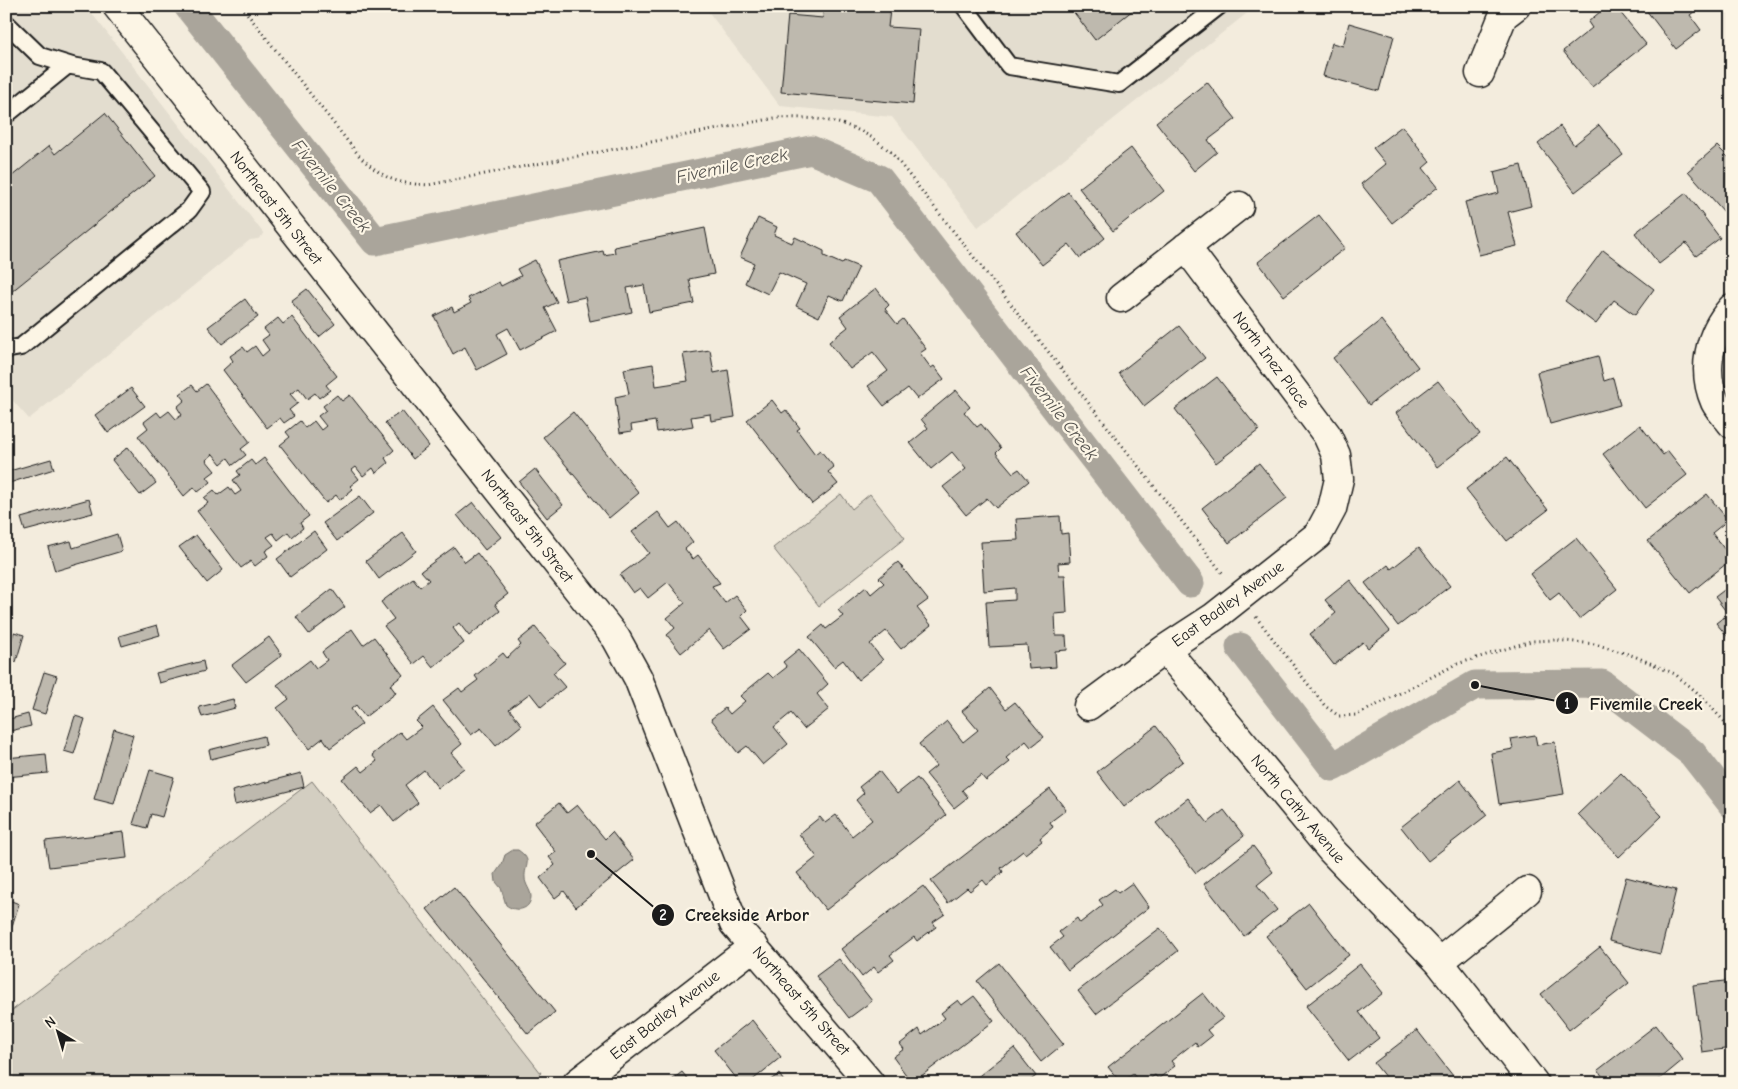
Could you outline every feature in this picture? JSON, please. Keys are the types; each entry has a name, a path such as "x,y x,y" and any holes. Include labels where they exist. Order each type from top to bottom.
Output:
{"street":[{"name":"Northeast 5th Street","path":"117,6 616,638 638,678 734,924 870,1083"},
{"path":"1480,72 1503,16 1516,6"},
{"path":"1120,298 1239,206"},
{"name":"North Inez Place","path":"1186,247 1327,435 1336,455 1339,479"},
{"path":"1732,308 1711,340 1707,371 1716,403 1732,424"},
{"name":"East Badley Avenue","path":"1088,706 1165,649 1214,618 1318,536 1332,509 1339,479"},
{"name":"North Cathy Avenue","path":"1165,649 1331,850 1439,962 1534,1083"},
{"path":"1439,962 1528,891"},
{"name":"East Badley Avenue","path":"577,1083 754,946"}],"lane":[{"path":"964,6 1009,66 1119,84 1219,6"},
{"path":"6,23 40,56 68,65 101,71 202,192 189,210 21,347 10,349 6,347"},
{"path":"6,115 68,65"}],"path":[{"path":"241,6 361,158 381,175 403,184 428,185 775,118 805,117 840,122 869,135 891,152 1228,581"},
{"path":"1252,611 1325,706 1339,716 1357,715 1457,664 1531,641 1555,640 1595,644 1634,656 1675,674 1699,694 1732,730"}],"shaded area":[{"path":"6,6 86,6 264,234 258,239 250,240 29,419 6,393"},
{"path":"704,6 1256,6 978,227 892,117 780,106"},
{"path":"841,494 852,509 870,494 905,538 819,606 773,548"},
{"path":"312,781 541,1073 528,1083 6,1083 6,1015"},
{"path":"513,850 518,850 527,860 525,881 531,897 528,905 522,909 514,909 506,905 501,888 496,882 495,874 502,864 505,855"}],"building":[{"path":"824,6 850,6 890,10 888,27 919,29 913,104 781,92 788,15 823,18"},
{"path":"1069,6 1138,6 1095,40"},
{"path":"1396,6 1411,6 1402,13"},
{"path":"1607,6 1615,6 1646,44 1592,87 1563,51 1592,28 1588,22"},
{"path":"1643,6 1701,6 1690,15 1701,30 1676,49"},
{"path":"1349,23 1394,36 1379,91 1323,76 1332,43 1343,46"},
{"path":"1207,82 1236,119 1208,140 1217,152 1194,171 1156,122"},
{"path":"105,113 155,176 6,296 6,181 49,146 55,154"},
{"path":"1599,125 1623,155 1575,192 1538,144 1560,126 1574,145"},
{"path":"1402,126 1430,162 1423,168 1438,187 1392,223 1361,184 1386,164 1373,148"},
{"path":"1717,146 1732,161 1732,207 1725,213 1688,171"},
{"path":"1131,148 1164,191 1113,231 1079,188"},
{"path":"1521,165 1531,206 1508,212 1517,246 1479,255 1465,202 1499,193 1494,172"},
{"path":"1068,192 1105,238 1080,258 1069,244 1042,265 1016,232"},
{"path":"1686,193 1720,238 1696,256 1686,243 1659,264 1635,233"},
{"path":"1319,215 1345,248 1284,296 1258,262"},
{"path":"758,218 777,227 774,235 792,243 795,237 824,251 824,256 842,264 844,261 859,267 843,301 829,295 819,317 796,306 806,284 779,272 768,294 745,283 754,263 740,257"},
{"path":"705,228 714,274 689,279 694,303 649,312 644,285 627,288 632,312 590,321 585,297 566,301 557,261 603,251 604,255 615,253 614,247"},
{"path":"1603,250 1654,289 1635,315 1614,300 1596,324 1565,301"},
{"path":"535,260 557,302 545,308 557,331 520,350 508,328 497,334 507,354 477,370 465,347 453,354 434,316 452,307 454,312 471,303 468,298 499,282 501,286 521,276 517,269"},
{"path":"876,288 889,305 885,309 897,324 903,319 926,349 920,353 931,368 934,366 944,379 917,399 908,388 884,406 868,386 888,371 873,352 850,369 829,342 848,327 840,316"},
{"path":"307,289 335,324 319,337 291,301"},
{"path":"245,299 258,317 222,344 208,327"},
{"path":"292,317 337,376 326,385 330,390 319,398 315,393 307,399 299,388 290,394 298,403 289,410 294,416 284,423 280,418 267,428 223,370 233,361 230,356 243,347 247,352 255,346 262,356 269,350 262,340 269,335 264,329 278,318 283,324"},
{"path":"1381,320 1418,367 1369,405 1333,358"},
{"path":"1179,326 1205,358 1144,406 1119,373"},
{"path":"710,350 714,373 728,370 735,417 711,421 710,414 691,417 693,426 657,432 655,421 631,425 632,431 620,433 615,397 629,394 624,369 653,364 656,386 688,381 683,354"},
{"path":"1598,356 1604,381 1613,378 1620,405 1550,424 1537,372"},
{"path":"1217,377 1259,430 1216,463 1175,409"},
{"path":"1438,381 1480,434 1437,467 1396,413"},
{"path":"206,384 250,442 241,449 246,455 233,465 228,458 221,464 213,454 206,460 215,471 207,477 211,482 198,492 194,487 184,496 138,436 148,428 144,422 157,412 161,417 169,411 176,419 182,415 177,407 185,400 180,394 192,385 197,391"},
{"path":"131,388 145,406 108,433 95,415"},
{"path":"956,390 970,407 964,412 977,427 981,424 1001,448 996,453 1013,473 1019,469 1029,481 996,508 987,498 966,515 943,487 966,469 952,452 931,469 910,443 928,428 921,419"},
{"path":"337,395 342,401 350,395 394,450 385,458 388,463 376,473 373,468 363,476 356,467 352,470 359,479 350,486 353,489 340,500 336,495 326,503 280,445 290,437 286,432 300,421 305,428 314,421 321,430 326,426 318,416 326,410 323,406"},
{"path":"772,400 782,413 786,410 800,428 797,430 815,454 820,450 834,467 828,472 838,484 812,504 747,420"},
{"path":"402,411 429,446 413,459 385,423"},
{"path":"573,412 639,493 609,518 543,437"},
{"path":"1640,425 1663,455 1668,451 1687,475 1645,508 1603,454"},
{"path":"128,447 156,483 140,495 112,460"},
{"path":"1507,457 1548,510 1507,541 1466,489"},
{"path":"264,458 309,516 300,523 303,528 292,537 288,532 278,540 273,533 267,537 274,545 265,551 268,556 255,566 251,561 241,568 197,511 208,503 204,498 214,490 218,495 229,487 235,495 241,491 233,480 240,475 237,471 251,460 255,465"},
{"path":"51,459 54,469 6,484 6,472"},
{"path":"1259,463 1287,498 1229,543 1202,508"},
{"path":"535,469 563,505 547,518 519,482"},
{"path":"1707,494 1728,520 1712,533 1732,559 1690,593 1648,541"},
{"path":"360,496 373,513 337,541 323,523"},
{"path":"89,499 93,513 25,531 21,518"},
{"path":"473,502 501,537 485,550 457,515"},
{"path":"658,512 670,528 678,522 693,542 685,549 693,559 698,555 720,583 712,586 725,603 735,595 747,610 741,616 751,629 724,649 709,630 681,653 667,635 675,628 667,618 685,603 668,582 648,598 640,588 633,593 620,575 649,553 632,532"},
{"path":"1060,516 1061,534 1068,533 1070,562 1058,563 1059,575 1065,575 1067,613 1055,614 1056,636 1066,636 1067,650 1055,651 1056,667 1029,669 1027,645 989,647 986,602 1015,600 1015,588 984,591 981,542 1018,540 1016,519"},
{"path":"314,531 327,549 290,577 277,559"},
{"path":"403,533 416,551 379,579 366,561"},
{"path":"117,534 122,551 55,571 48,547 71,541 73,548"},
{"path":"196,535 223,570 207,583 179,547"},
{"path":"1576,538 1617,589 1579,619 1559,593 1550,600 1530,574"},
{"path":"454,547 465,562 477,553 508,594 495,604 500,611 469,636 459,623 453,628 464,643 433,667 424,656 414,664 384,626 394,619 381,602 413,578 420,587 429,580 421,571"},
{"path":"1419,547 1450,586 1398,626 1365,583 1388,565 1391,569"},
{"path":"898,562 928,600 917,608 931,625 901,649 886,631 870,644 883,660 858,680 843,660 834,667 809,637 823,625 826,629 843,616 838,610 866,587 871,594 884,583 879,578"},
{"path":"1350,580 1390,631 1368,648 1363,642 1334,665 1310,634 1336,613 1325,600"},
{"path":"1732,584 1732,642 1716,623 1728,614 1715,597"},
{"path":"332,589 345,607 309,634 296,617"},
{"path":"157,625 160,635 122,646 119,636"},
{"path":"535,627 565,663 553,673 565,687 541,707 530,693 509,709 522,725 496,746 481,728 471,735 443,700 459,688 462,692 478,680 475,676 503,653 507,658 521,645 518,641"},
{"path":"352,629 363,645 374,637 403,675 390,685 396,693 365,717 356,705 351,709 362,724 330,748 323,738 309,749 277,708 289,699 277,685 310,660 316,668 327,660 322,652"},
{"path":"14,632 24,635 16,662 6,659"},
{"path":"269,637 282,655 246,682 232,665"},
{"path":"799,649 828,684 817,694 829,709 804,729 791,713 774,727 788,744 763,765 747,746 738,753 711,719 725,708 730,714 745,701 740,696 768,673 773,678 787,667 783,662"},
{"path":"203,661 205,671 159,683 156,673"},
{"path":"44,672 57,676 45,714 32,710"},
{"path":"990,688 1006,709 1015,702 1044,737 1031,747 1026,741 1006,758 1010,762 986,781 981,775 962,790 968,797 954,808 926,774 936,766 919,744 947,721 963,742 978,730 962,711"},
{"path":"233,699 235,708 202,717 199,707"},
{"path":"433,707 462,744 451,753 464,768 438,788 424,770 405,785 418,803 394,822 381,805 370,813 342,779 358,766 363,772 377,761 372,755 400,732 406,739 422,727 416,721"},
{"path":"28,714 31,726 6,732 6,720"},
{"path":"75,716 85,719 74,754 64,751"},
{"path":"1156,726 1183,761 1124,807 1097,772"},
{"path":"114,729 133,735 114,804 94,799"},
{"path":"1535,735 1537,745 1555,742 1564,794 1499,804 1491,753 1513,749 1511,739"},
{"path":"264,736 266,745 211,759 209,750"},
{"path":"46,754 48,773 6,777 6,758"},
{"path":"150,770 174,777 162,817 151,814 147,828 133,824"},
{"path":"879,771 897,794 917,778 946,815 826,910 797,873 817,857 799,834 820,817 825,823 836,815 852,836 872,820 856,800 864,793 859,787"},
{"path":"301,773 304,787 235,805 232,791"},
{"path":"1621,773 1662,816 1619,857 1578,814"},
{"path":"1460,780 1487,815 1428,861 1401,827"},
{"path":"1050,789 1066,810 1050,822 1053,827 1040,838 1042,841 1025,854 1023,851 1001,868 1003,872 987,885 983,880 970,891 967,888 948,903 931,881"},
{"path":"1188,798 1208,823 1224,810 1244,836 1196,873 1156,823"},
{"path":"559,803 567,813 577,805 605,839 612,832 634,860 576,907 564,891 555,898 540,878 555,865 549,857 556,852 534,823"},
{"path":"124,832 127,858 49,867 45,841"},
{"path":"1253,846 1273,872 1257,885 1277,910 1244,936 1204,884"},
{"path":"1626,877 1676,890 1660,954 1609,941"},
{"path":"1132,883 1149,907 1068,970 1050,947 1063,937 1059,932 1077,918 1080,923 1103,905 1099,900 1115,889 1118,893"},
{"path":"923,886 945,914 933,922 936,927 917,941 914,937 890,955 894,960 878,972 874,967 862,977 841,949"},
{"path":"454,887 555,1012 528,1034 427,909"},
{"path":"9,900 19,904 6,945 6,910"},
{"path":"1309,903 1349,955 1307,988 1266,936"},
{"path":"1160,928 1178,951 1096,1014 1078,991"},
{"path":"1600,947 1629,983 1569,1030 1541,994"},
{"path":"839,959 872,1001 849,1018 816,976"},
{"path":"999,963 1063,1044 1041,1062 977,981"},
{"path":"1360,964 1383,993 1359,1012 1379,1038 1349,1061 1306,1006"},
{"path":"1732,980 1732,1048 1702,1052 1693,985"},
{"path":"1203,993 1223,1018 1207,1030 1212,1036 1198,1047 1195,1042 1171,1061 1175,1066 1158,1079 1155,1075 1145,1083 1140,1083 1133,1074 1121,1083 1108,1067"},
{"path":"974,996 994,1021 912,1083 893,1057 904,1049 900,1044 919,1029 922,1035 945,1018 941,1013 958,1000 962,1005"},
{"path":"752,1020 781,1057 749,1083 740,1083 714,1050"},
{"path":"1656,1025 1683,1060 1655,1083 1607,1083 1598,1070"},
{"path":"1417,1030 1457,1081 1455,1083 1390,1083 1374,1063"},
{"path":"1014,1048 1036,1076 1027,1083 970,1083"},
{"path":"682,1072 691,1083 668,1083"},
{"path":"779,1074 785,1083 766,1083"}],"waterway":[{"name":"Fivemile Creek","path":"188,6 375,241 811,150 879,179 1190,583"},
{"name":"Fivemile Creek","path":"1240,647 1333,767 1475,685 1602,684 1692,753 1732,804"}],"place":[{"name":"Fivemile Creek","path":"1475,685"},
{"name":"Creekside Arbor","path":"591,854"}]}
